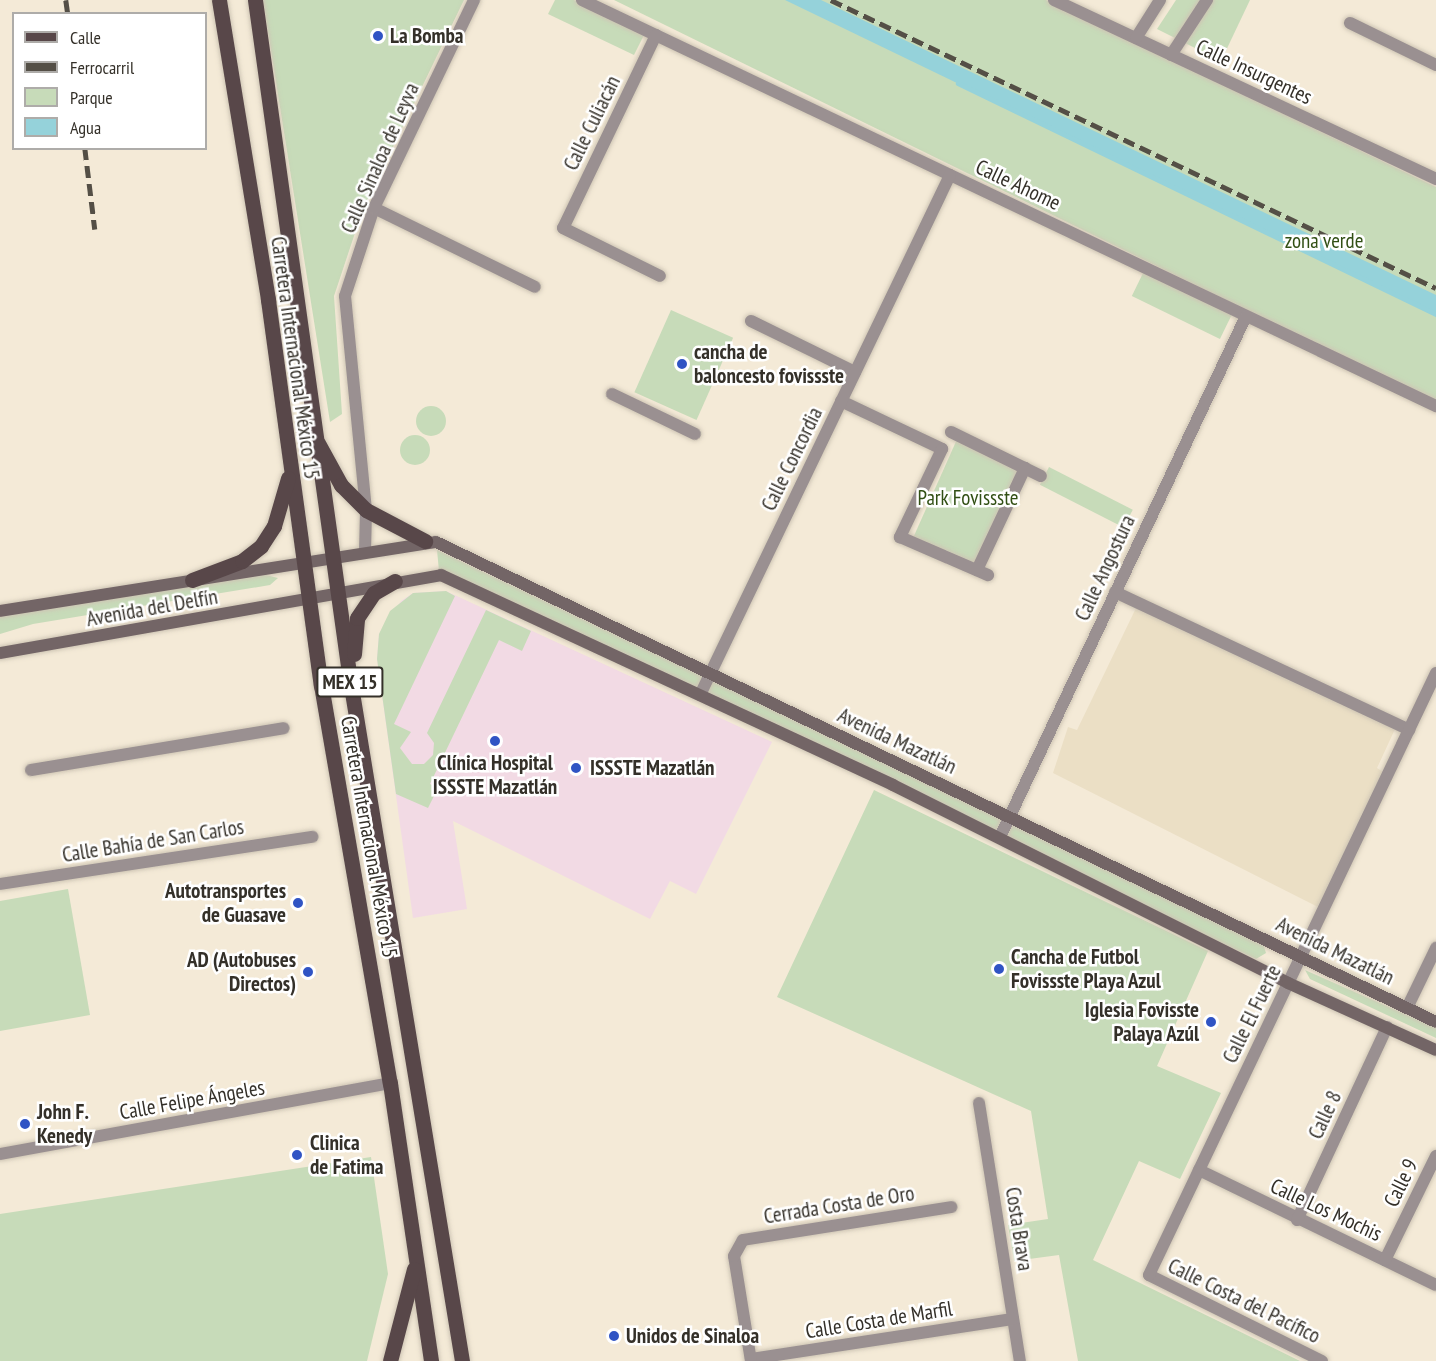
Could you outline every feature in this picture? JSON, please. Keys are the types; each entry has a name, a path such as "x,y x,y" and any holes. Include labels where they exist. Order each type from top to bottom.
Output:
{"main road":[{"name":"Carretera Internacional México 15","path":"219,0 303,563 390,1083 431,1361"},
{"name":"Carretera Internacional México 15","path":"255,0 350,680 462,1361"},
{"path":"314,435 341,484 366,510 425,541"},
{"path":"192,580 242,561 261,546 274,526 290,472"},
{"path":"350,680 357,618 374,594 395,581"},
{"path":"390,1361 416,1263"}],"street":[{"name":"Calle Sinaloa de Leyva","path":"365,552 366,510 344,310 374,208 474,0"},
{"name":"Calle Ahome","path":"582,0 1436,406"},
{"name":"Calle Insurgentes","path":"1054,0 1436,179"},
{"path":"1136,38 1160,0"},
{"path":"1171,55 1207,0"},
{"path":"1350,23 1436,65"},
{"name":"Calle Culiacán","path":"656,35 563,228 660,276"},
{"name":"Calle Concordia","path":"700,695 950,175"},
{"path":"374,208 536,287"},
{"name":"Calle Angostura","path":"1000,837 1246,316"},
{"path":"751,321 855,372"},
{"path":"612,394 695,434"},
{"path":"842,401 942,449 900,537 983,572 1025,468"},
{"path":"951,432 1041,476"},
{"path":"303,563 425,541"},
{"name":"Avenida Mazatlán","path":"425,541 711,673 1436,1022"},
{"name":"Avenida del Delfín","path":"0,611 303,563"},
{"name":"Avenida Mazatlán","path":"338,593 395,581 441,575 1000,837 1288,983 1436,1050"},
{"path":"1115,592 1409,730"},
{"path":"309,598 338,593"},
{"name":"Avenida del Delfín","path":"0,653 309,598"},
{"name":"Calle El Fuerte","path":"1149,1275 1436,673"},
{"path":"32,770 284,728"},
{"name":"Calle Bahía de San Carlos","path":"0,884 312,837"},
{"path":"1407,1008 1436,948"},
{"name":"Calle 8","path":"1297,1220 1387,1026"},
{"name":"Calle Felipe Ángeles","path":"0,1154 390,1083"},
{"name":"Costa Brava","path":"979,1103 1020,1361"},
{"name":"Calle 9","path":"1385,1260 1436,1156"},
{"name":"Calle Los Mochis","path":"1199,1170 1297,1220 1436,1285"},
{"name":"Cerrada Costa de Oro","path":"751,1360 736,1247 743,1240 951,1207"},
{"name":"Calle Costa del Pacífico","path":"1149,1275 1322,1361"},
{"name":"Calle Costa de Marfil","path":"751,1360 1013,1319"}],"shaded area":[{"name":"ISSSTE Mazatlán","path":"446,591 772,742 696,894 670,881 650,919 453,821 467,909 413,918 377,659 379,634 401,601 413,593"},
{"path":"1137,606 1395,729 1377,768 1383,772 1320,908 1053,773 1068,727 1077,730"}],"green space":[{"path":"263,0 464,0 363,209 334,296 342,414 330,422"},
{"path":"555,0 574,0 645,33 634,55 548,14"},
{"name":"zona verde","path":"614,0 1046,0 1436,187 1436,403"},
{"path":"1176,0 1250,0 1221,61 1157,29"},
{"path":"1145,269 1233,312 1220,339 1132,296"},
{"path":"671,310 733,338 697,420 634,392"},
{"path":"431,406 442,410 446,421 442,432 431,436 420,432 416,421 420,410"},
{"path":"415,435 426,439 430,450 426,461 415,465 404,461 400,450 404,439"},
{"name":"Park Fovissste","path":"958,437 1024,466 979,567 913,537"},
{"path":"1049,467 1133,510 1124,527 1040,485"},
{"path":"437,550 1263,943 1266,953 1256,959 439,571"},
{"path":"262,574 278,578 270,585 33,624 0,634 0,616"},
{"path":"446,591 455,596 394,724 411,732 400,748 412,764 424,764 433,755 434,743 427,733 486,610 531,631 522,651 499,640 430,784 438,788 428,808 396,794 377,659 379,634 390,611 413,593"},
{"name":"Cancha de Futbol Fovissste Playa Azul","path":"874,790 1208,951 1157,1066 1221,1093 1180,1179 1139,1161 1093,1260 1300,1361 1078,1361 1059,1255 1014,1261 1008,1225 1048,1219 1031,1111 777,997"},
{"path":"68,889 90,1015 0,1031 0,901"},
{"path":"1305,970 1436,1028 1436,1038 1310,979"},
{"path":"371,1157 388,1274 367,1361 0,1361 0,1214"}],"water":[{"path":"785,0 821,0 1436,295 1436,314"}],"waterway":[{"path":"958,83 1436,314"}],"railway":[{"path":"66,0 68,12"},
{"path":"831,0 1436,288"},
{"path":"85,150 95,229"}],"place":[{"name":"La Bomba","path":"378,36"},
{"name":"cancha de baloncesto fovissste","path":"682,364"},
{"name":"Clínica Hospital ISSSTE Mazatlán","path":"495,741"},
{"name":"ISSSTE Mazatlán","path":"576,768"},
{"name":"Autotransportes de Guasave","path":"298,903"},
{"name":"Cancha de Futbol Fovissste Playa Azul","path":"999,969"},
{"name":"AD (Autobuses Directos)","path":"308,972"},
{"name":"Iglesia Fovisste Palaya Azúl","path":"1211,1022"},
{"name":"John F. Kenedy","path":"25,1124"},
{"name":"Clinica de Fatima","path":"297,1155"},
{"name":"Unidos de Sinaloa","path":"614,1336"}]}
